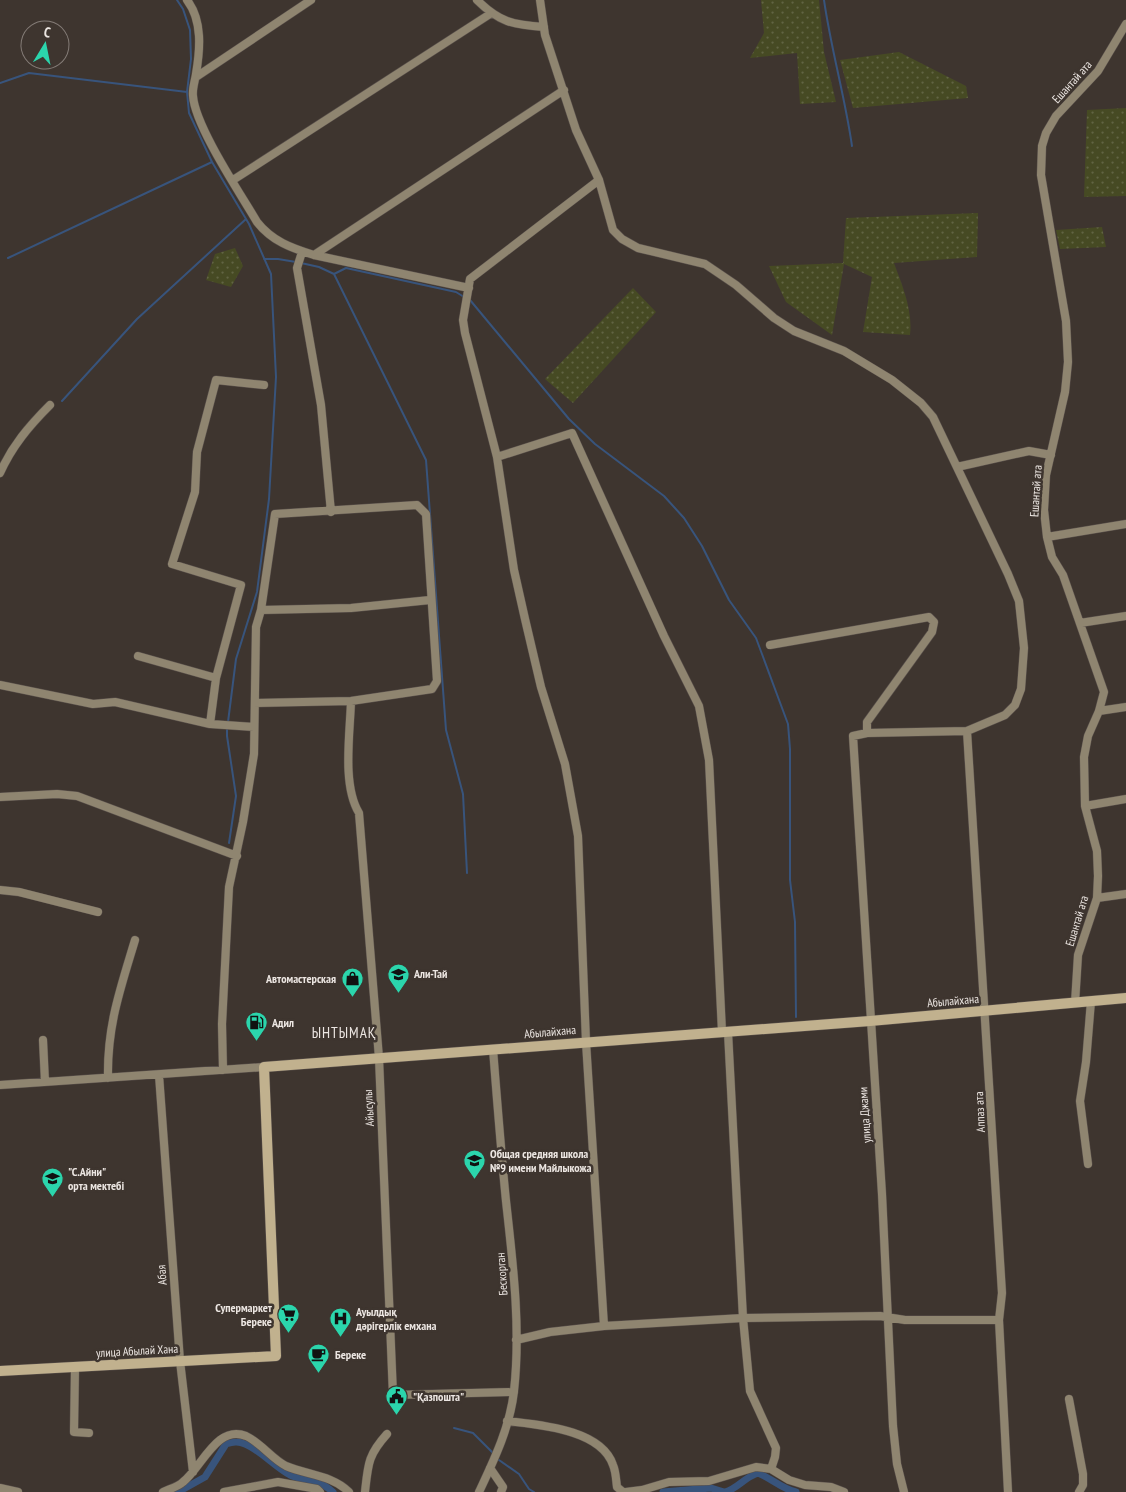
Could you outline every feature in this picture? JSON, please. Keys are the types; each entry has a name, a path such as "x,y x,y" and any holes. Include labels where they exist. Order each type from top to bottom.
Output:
{"main road":[{"name":"Абылайхана","path":"264,1067 870,1021 1126,998"},
{"name":"улица Абылай Хана","path":"0,1371 276,1356 264,1067"}],"street":[{"path":"187,0 191,5 198,28 200,48 193,94 194,106 209,138 257,222 265,232 275,240 302,252 469,288"},
{"path":"196,77 310,0"},
{"path":"476,0 490,14 508,23 544,27"},
{"path":"540,0 544,27 576,130 598,180 613,230 622,239 638,248 704,264 736,285 774,318 794,330 844,351 892,380 921,403 932,417 1019,601 1024,648 1021,689 1015,705 1005,715 967,731 867,733 867,722 932,632 934,622 929,618 770,645"},
{"path":"233,180 490,14"},
{"name":"Ешантай ата","path":"1075,1003 1078,955 1097,898 1097,850 1085,806 1084,757 1088,736 1099,711 1104,692 1063,575 1052,558 1046,538 1044,510 1046,475 1065,392 1068,362 1066,321 1044,204 1041,175 1042,146 1046,132 1056,116 1098,71 1126,24"},
{"path":"314,255 564,90"},
{"path":"598,180 470,280 463,320 497,457 514,570 541,687 565,764 578,836 586,1042 604,1326"},
{"path":"302,252 297,268 321,405 331,512"},
{"path":"210,724 216,678 241,585 172,564 195,492 197,452 216,380 264,385"},
{"path":"0,473 8,455 25,430 50,405"},
{"path":"497,457 572,433 664,636 699,706 709,760 743,1318 750,1391 776,1448 771,1469"},
{"path":"957,467 1029,451 1051,455"},
{"path":"223,1070 222,1024 229,887 237,856 254,754 256,627 261,610 275,514 331,512 417,505 426,514 430,600 437,682 432,689 351,701 255,703"},
{"path":"1046,538 1126,524"},
{"path":"261,610 350,608 430,600"},
{"path":"1080,623 1126,616"},
{"path":"138,656 216,678"},
{"path":"0,685 93,704 116,702 210,724 254,727"},
{"name":"Айысулы","path":"351,701 349,766 352,801 359,813 378,1058 393,1395 514,1392"},
{"path":"1099,711 1126,707"},
{"name":"Аппаз ата","path":"967,731 986,1011 1002,1293 999,1320 1008,1492"},
{"name":"улица Джами","path":"867,733 854,736 882,1194 893,1426 897,1464 904,1492"},
{"path":"0,797 57,794 77,796 237,856"},
{"path":"1085,806 1126,800"},
{"path":"0,890 19,892 98,912"},
{"path":"1097,898 1126,894"},
{"path":"108,1078 111,1022 135,940"},
{"path":"1088,1164 1080,1101 1091,1001"},
{"path":"43,1040 45,1082"},
{"name":"Бескорган","path":"480,1492 507,1422 514,1392 516,1340 515,1283 493,1049"},
{"path":"0,1085 264,1067"},
{"name":"Абая","path":"159,1075 180,1361 193,1472"},
{"path":"516,1340 550,1332 604,1326 743,1318 887,1317 905,1320 999,1320"},
{"path":"75,1367 74,1432 89,1433"},
{"path":"1069,1399 1082,1474 1083,1485 1079,1492"},
{"path":"507,1422 550,1426 586,1438 605,1451 613,1464 617,1487 625,1492 642,1490 669,1482 709,1481 756,1467 771,1469 789,1480 805,1485 830,1487 844,1492"},
{"path":"162,1492 182,1483 221,1437 233,1434 246,1436 284,1464 342,1485 349,1492"},
{"path":"365,1492 369,1462 374,1448 387,1434"},
{"path":"490,1468 503,1487 501,1492"},
{"path":"224,1492 278,1482 316,1489 320,1492"},
{"path":"0,1488 18,1492"}],"green space":[{"path":"761,0 819,0 824,52 836,102 800,104 797,53 750,58 764,33"},
{"path":"899,52 966,86 968,98 853,108 840,60"},
{"path":"1126,108 1126,196 1084,197 1087,110"},
{"path":"978,213 977,257 894,263 910,316 910,335 863,332 872,277 844,264 832,335 786,302 769,266 843,263 846,218"},
{"path":"1102,227 1106,247 1060,249 1056,230"},
{"path":"235,248 243,266 231,287 206,280 215,254"},
{"path":"633,288 656,312 573,403 545,379"}],"waterway":[{"path":"177,0 183,9 190,30 191,59 187,92 189,113 212,162 249,224 271,274 276,377 269,499 257,592 236,659 228,722"},
{"path":"824,0 852,146"},
{"path":"0,83 29,73 187,92"},
{"path":"8,258 212,162"},
{"path":"62,401 137,319 246,219"},
{"path":"264,259 296,262"},
{"path":"301,263 319,267 334,274 426,460 446,730 463,794 467,873"},
{"path":"334,274 346,268 456,292 464,297"},
{"path":"470,300 569,419 595,444 664,496 684,518 702,546 729,600 756,638 788,724 790,749 790,880 795,922 796,1017"},
{"path":"227,727 236,796 229,843"},
{"path":"454,1428 473,1433 492,1452"},
{"path":"178,1492 205,1477 226,1444 236,1442 251,1447 290,1475 316,1482 333,1492"},
{"path":"499,1460 519,1474 529,1489 534,1492"},
{"path":"725,1492 758,1473 796,1492"},
{"path":"663,1492 711,1488 724,1492"}],"place":[{"name":"Али-Тай","path":"398,993"},
{"name":"Автомастерская","path":"352,998"},
{"name":"Адил","path":"256,1042"},
{"name":"Общая средняя школа №9 имени Майлыкожа","path":"474,1180"},
{"name":"\"С.Айни\" орта мектебі","path":"52,1198"},
{"name":"Супермаркет Береке","path":"288,1334"},
{"name":"Ауылдық дәрігерлік емхана","path":"340,1338"},
{"name":"Береке","path":"319,1374"},
{"name":"\"Қазпошта\"","path":"397,1416"}],"district":[{"name":"ЫНТЫМАҚ","path":"344,1033"}]}
